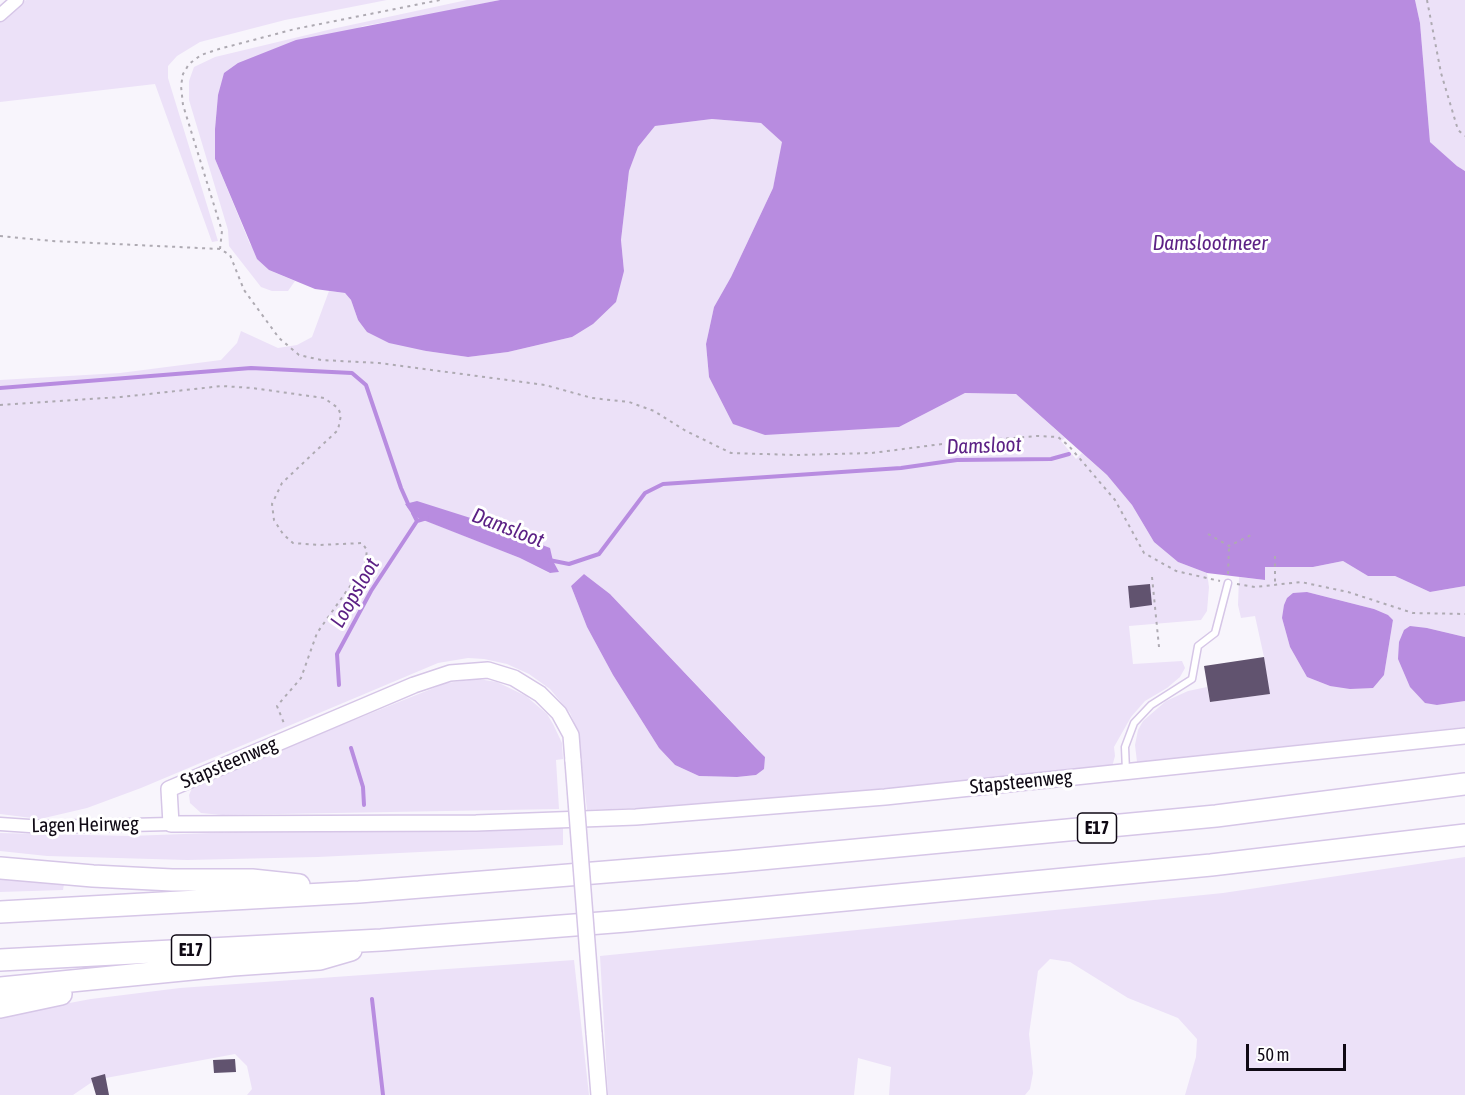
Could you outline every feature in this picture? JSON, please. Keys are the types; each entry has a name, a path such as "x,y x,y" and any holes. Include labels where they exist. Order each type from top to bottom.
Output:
{"highway":[{"name":"E17","path":"0,912 359,892 729,862 1216,816 1465,784"},
{"name":"E17","path":"0,960 381,940 626,921 1211,865 1465,835"},
{"path":"0,868 172,880 252,880 359,892"},
{"path":"0,988 233,965 320,959 381,940"},
{"path":"0,1007 49,996 141,983 233,965"}],"street":[{"path":"0,15 17,0"},
{"name":"Stapsteenweg","path":"599,1095 594,1034 573,761 570,735 559,713 540,694 514,678 488,670 450,673 414,684 169,789 171,824 476,823 636,817 885,797 1465,736"},
{"name":"Lagen Heirweg","path":"0,824 44,827 171,824"}],"lane":[{"path":"1126,771 1125,747 1134,723 1151,705 1192,679 1198,646 1215,633 1228,583"}],"path":[{"path":"220,249 222,231 183,105 181,86 183,74 189,64 201,55 240,43 296,29 440,0"},
{"path":"1427,0 1440,72 1458,130 1465,136"},
{"path":"0,236 52,241 220,249 230,255 244,290 279,338 299,355 321,360 390,364 545,385 592,398 629,402 654,411 686,431 731,453 796,455 872,453 950,443 1037,436 1058,437 1070,446 1116,500 1144,553 1176,571 1228,583 1255,586 1300,582 1348,592 1413,613 1465,614"},
{"path":"0,405 121,397 222,386 252,387 324,398 338,408 341,416 338,430 282,483 272,504 274,520 283,534 293,543 362,543 368,550 365,565 317,633 302,678 277,706 289,737"},
{"path":"1208,534 1229,546"},
{"path":"1229,546 1251,535"},
{"path":"1228,583 1229,546"},
{"path":"1275,556 1275,585"},
{"path":"1152,577 1159,647"}],"shaded area":[{"path":"26,0 387,0 285,20 200,42 177,56 168,66 168,78 218,241 212,242 155,84 0,102 0,22"},
{"path":"467,0 500,0 363,26 218,95 215,159 250,244 269,270 295,281 288,291 272,291 261,287 229,246 228,230 189,100 189,81 194,67 215,57"},
{"path":"1415,0 1465,0 1465,171 1430,142 1420,23"},
{"path":"712,119 761,123 783,142 773,188 731,277 714,307 706,344 709,377 765,434 899,427 965,393 1016,394 1065,438 1061,441 1076,459 1082,453 1107,475 1132,505 1154,542 1178,562 1207,573 1209,587 1207,611 1201,620 1129,626 1133,664 1182,661 1185,668 1180,677 1145,701 1131,717 1114,747 1115,756 1112,767 805,796 638,809 587,810 578,732 570,713 550,689 529,674 507,664 468,658 438,663 141,788 87,808 40,819 0,814 0,380 120,373 221,360 237,343 241,331 278,348 297,345 312,337 329,291 345,293 351,300 358,320 426,351 468,357 508,352 572,337 624,271 621,240 629,171 638,147 655,126","holes":["405,504 559,572 549,573 520,558 414,516","584,574 610,594 765,757 756,775 699,776 675,765 659,748 613,675 587,627 571,586"]},
{"path":"1343,561 1368,576 1395,576 1430,592 1465,586 1465,637 1427,628 1437,705 1465,701 1465,727 1137,762 1135,745 1138,730 1143,721 1166,701 1188,691 1207,687 1210,702 1269,694 1255,616 1241,618 1238,605 1239,577 1265,580 1264,567 1313,567","holes":["1307,592 1374,609 1393,620 1384,675 1330,686 1307,677 1290,647 1282,618"]},
{"path":"478,679 497,682 526,696 547,714 562,743 563,759 556,760 559,809 222,815 201,813 190,803 189,795 193,786 200,782 446,683"},
{"path":"563,826 563,845 318,857 187,860 47,856 0,851 0,833 130,836 291,830"},
{"path":"1465,857 1465,1095 1185,1095 1196,1057 1197,1039 1178,1018 1128,998 1070,962 1050,959 1038,971 1029,1034 1033,1073 1030,1089 1025,1095 889,1095 891,1067 858,1058 854,1095 608,1095 600,956 1223,893"},
{"path":"0,879 64,884 63,890 0,892"},
{"path":"574,960 589,1095 247,1095 252,1089 247,1066 235,1054 95,1080 73,1095 0,1095 0,1019 37,1009 91,999 180,988"}],"water":[{"name":"Damslootmeer","path":"500,0 1415,0 1420,23 1430,142 1465,171 1465,586 1430,592 1395,576 1368,576 1343,561 1313,567 1265,567 1265,580 1207,573 1178,562 1154,542 1132,505 1107,475 1016,394 965,393 899,427 765,435 733,424 709,377 706,344 714,307 731,277 773,188 782,142 761,123 712,119 655,126 638,147 629,171 621,240 624,271 616,302 593,324 572,337 508,352 468,357 389,343 367,332 358,320 351,300 345,293 315,289 269,270 257,259 215,159 218,95 224,73 238,63 296,40"},
{"path":"417,501 480,521 550,548 559,572 550,573 520,558 413,516 405,504"},
{"path":"584,574 610,594 765,757 764,769 756,775 699,776 675,765 659,748 613,675 587,627 571,586"},
{"path":"1307,592 1374,609 1388,615 1393,620 1384,675 1373,688 1350,689 1330,686 1307,677 1290,647 1282,618 1287,598 1293,593"},
{"path":"1410,626 1465,637 1465,701 1437,705 1425,703 1410,687 1398,659 1399,642 1404,630"}],"building":[{"path":"1150,584 1152,605 1130,608 1128,586"},
{"path":"1264,657 1270,694 1210,702 1204,666"},
{"path":"235,1059 236,1072 214,1073 213,1060"},
{"path":"105,1074 109,1095 96,1095 91,1078"}],"waterway":[{"name":"Damsloot","path":"0,388 251,368 352,373 366,385 409,506"},
{"name":"Damsloot","path":"549,560 569,564 599,554 645,493 663,484 901,468 957,460 1051,459 1069,454"},
{"name":"Damsloot","path":"413,513 417,521 427,518"},
{"name":"Loopsloot","path":"339,685 337,654 371,591 417,521"},
{"name":"Loopsloot","path":"351,748 363,787 364,805"},
{"name":"Loopsloot","path":"372,999 383,1095"}]}
